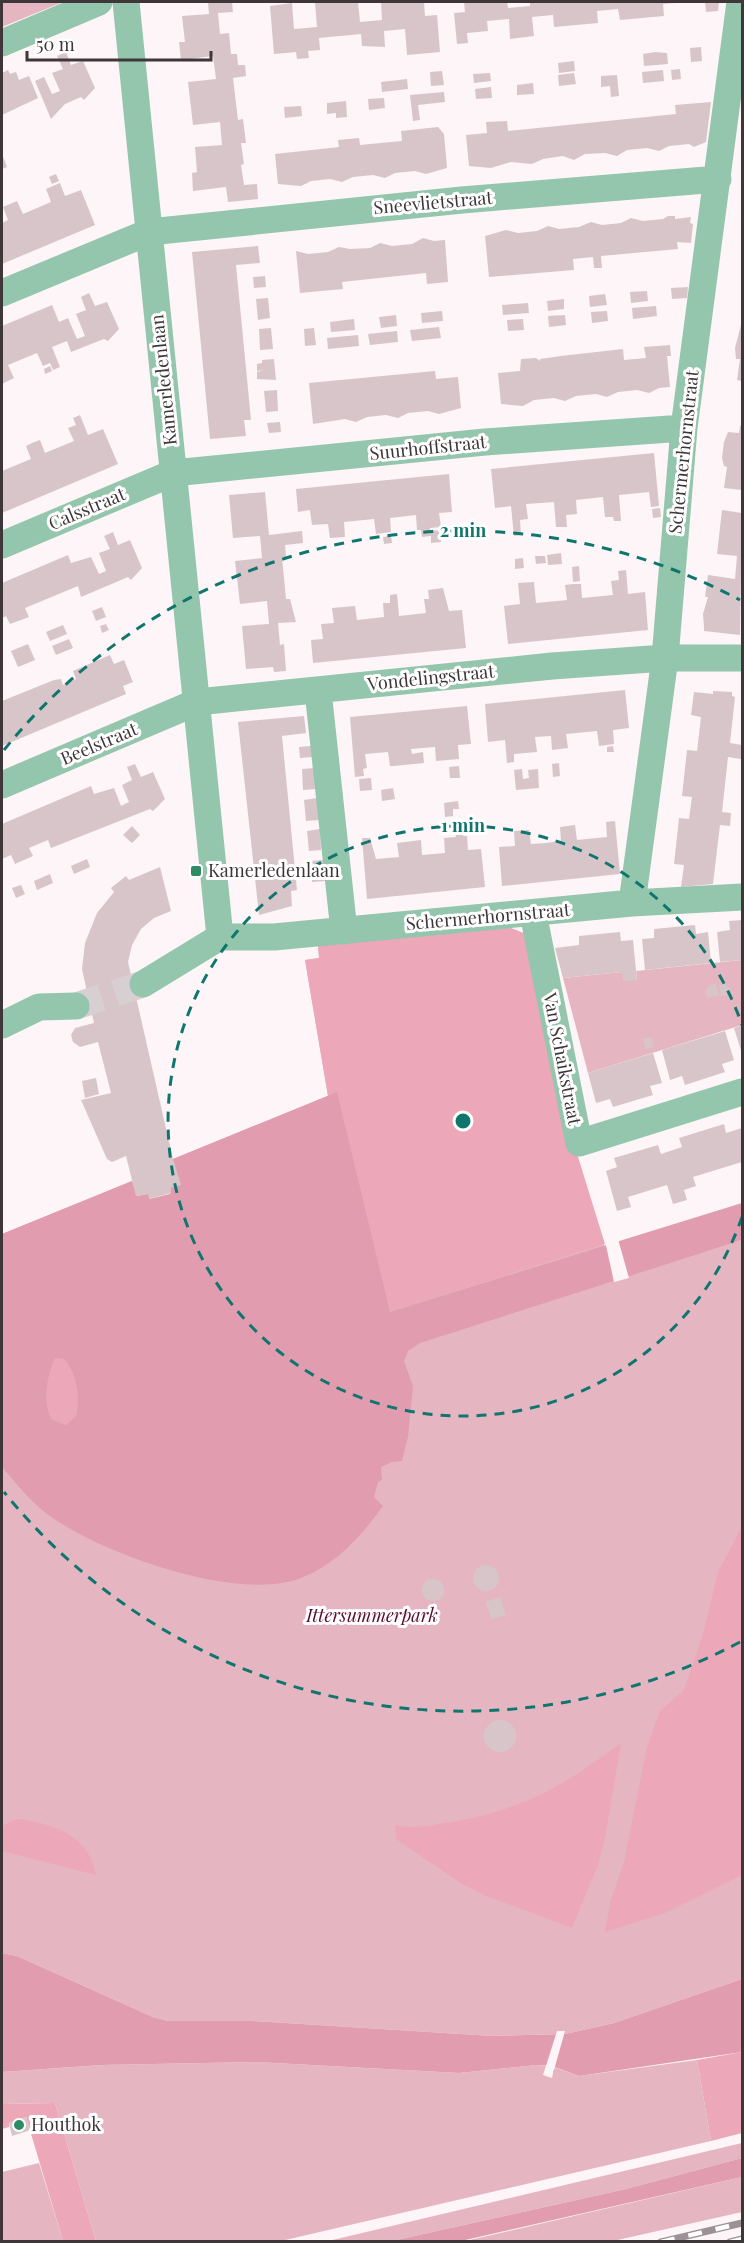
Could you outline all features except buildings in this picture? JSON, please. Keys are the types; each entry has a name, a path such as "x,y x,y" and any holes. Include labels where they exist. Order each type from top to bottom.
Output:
{"street":[{"path":"2,43 99,2"},
{"name":"Kamerledenlaan","path":"126,2 220,937"},
{"name":"Schermerhornstraat","path":"632,903 665,658 684,428 740,2"},
{"name":"Sneevlietstraat","path":"2,293 149,232 462,200 718,179"},
{"name":"Suurhoffstraat","path":"173,473 485,442 684,428"},
{"name":"Calsstraat","path":"2,545 173,473"},
{"path":"665,658 742,658"},
{"name":"Vondelingstraat","path":"197,702 318,691 475,672 665,658"},
{"path":"318,691 344,931"},
{"name":"Beelstraat","path":"2,785 197,702"},
{"name":"Schermerhornstraat","path":"220,937 274,937 632,903 742,897"},
{"name":"Van Schaikstraat","path":"533,913 579,1143 742,1092"},
{"path":"143,984 220,937"},
{"path":"2,1025 39,1007 76,1006"}],"green space":[{"path":"63,2 2,27 2,3"},
{"name":"Ittersummerpark","path":"318,945 574,1144 614,1279 742,1240 742,1979 614,2023 565,2034 493,2036 252,2021 168,2021 153,2017 17,1956 2,1953 2,1234 132,1181 137,1196 148,1194 150,1199 170,1194 173,1159 328,1096 305,960 319,958"},
{"path":"742,960 742,1025 588,1073 563,978 622,972 637,979 636,971"},
{"path":"697,2060 711,2141 281,2241 96,2241 55,2103 2,2104 2,2072 102,2065 256,2062 459,2073 536,2065 546,2066 543,2075 552,2078 554,2067 579,2076"},
{"path":"742,2143 742,2158 626,2189 392,2241 324,2242"},
{"path":"39,2163 63,2241 2,2241 2,2172"},
{"path":"742,2177 742,2212 613,2241 461,2242"}],"shaded area":[{"path":"506,926 526,934 574,1144 605,1244 389,1312 337,1092 328,1096 305,960 319,958 318,945"},
{"path":"337,1092 390,1312 742,1203 742,1240 420,1343 408,1351 404,1361 413,1386 408,1437 402,1461 381,1467 382,1480 378,1482 374,1497 383,1506 357,1538 326,1565 301,1578 274,1584 242,1584 206,1579 133,1558 69,1528 40,1508 2,1467 2,1234 132,1181 137,1196 148,1194 150,1199 170,1194 173,1159","holes":["55,1358 64,1359 75,1379 78,1393 76,1416 66,1425 52,1420 46,1398"]},
{"path":"60,1357 71,1368 78,1392 76,1416 66,1425 52,1420 46,1398 55,1358"},
{"path":"742,1527 742,1875 665,1913 605,1932 610,1903 624,1862 647,1747 660,1711 684,1690 703,1634 718,1572"},
{"path":"621,1743 605,1838 598,1865 572,1928 489,1897 462,1884 396,1839 395,1825 414,1827 438,1824 496,1812 518,1804 559,1785"},
{"path":"17,1819 56,1828 78,1841 86,1850 96,1875 2,1851 2,1826"},
{"path":"2,1953 17,1956 153,2017 168,2021 252,2021 493,2036 565,2034 614,2023 742,1979 742,2052 579,2076 552,2066 536,2065 459,2073 256,2062 102,2065 2,2072"},
{"path":"742,2052 742,2133 711,2141 697,2060"},
{"path":"55,2103 96,2241 63,2241 26,2117 9,2123 9,2127 2,2129 2,2104"},
{"path":"742,2158 742,2177 461,2241 392,2241 626,2189"}],"pier":[{"path":"618,1239 629,1278 614,1282 605,1241"},
{"path":"557,2031 565,2031 554,2070 545,2069"}],"tunnel":[{"path":"76,1006 143,984"}],"railway":[{"path":"661,2242 742,2223"},
{"path":"730,2242 742,2239"}],"place":[{"name":"Kamerledenlaan","path":"196,871"},
{"name":"Houthok","path":"19,2125"}]}
